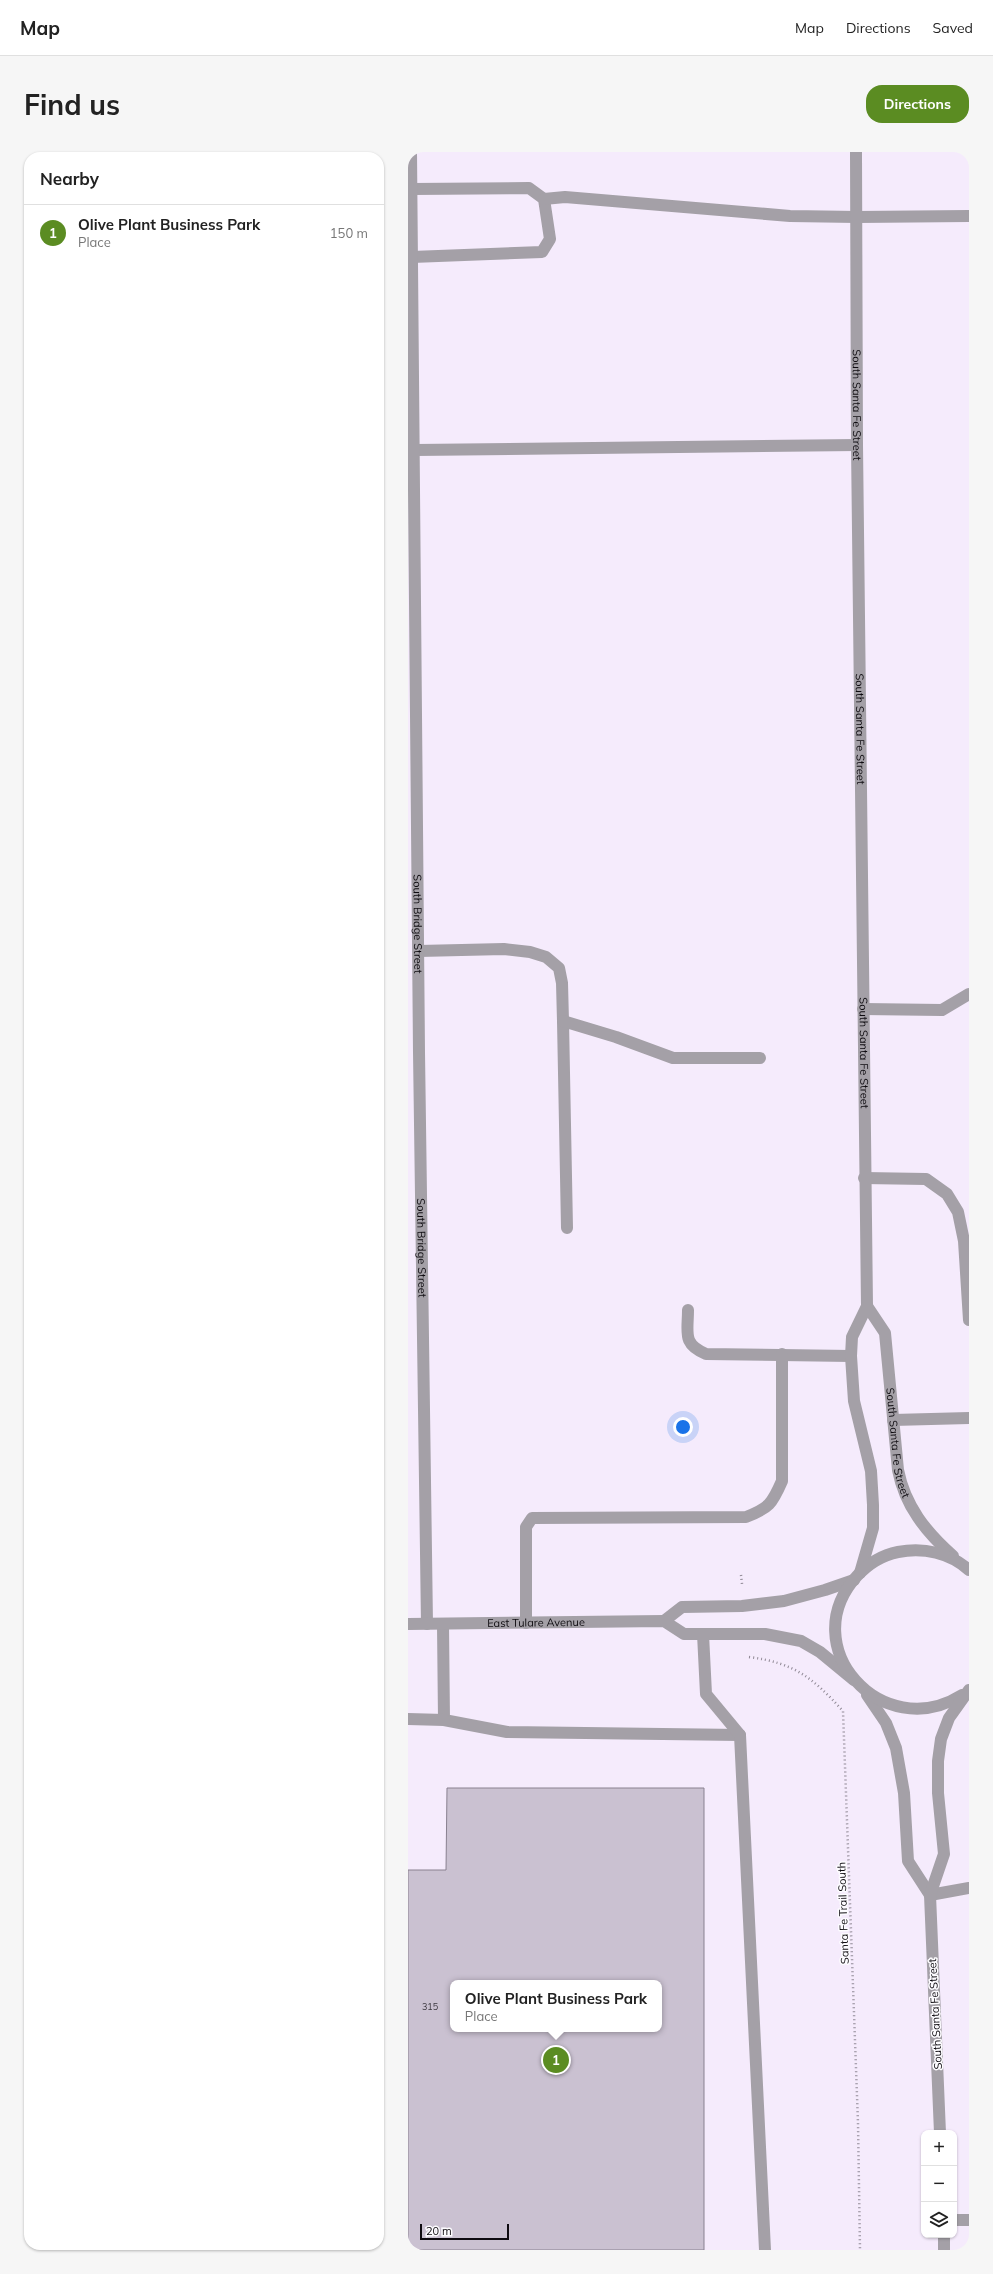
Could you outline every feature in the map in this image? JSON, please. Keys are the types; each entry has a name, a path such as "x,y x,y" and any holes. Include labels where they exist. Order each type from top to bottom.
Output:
{"street":[{"name":"South Bridge Street","path":"411,152 411,421 415,450 419,951 414,1052 426,1624"},
{"name":"South Santa Fe Street","path":"856,152 857,445 864,1178 867,1306 852,1337 851,1356 854,1401 871,1471 874,1505 873,1528 857,1576 840,1606 836,1635 844,1664 858,1685"},
{"path":"412,189 529,188 544,199 565,197 790,216 969,216"},
{"path":"412,256 542,252 550,239 544,199"},
{"path":"415,450 857,445"},
{"path":"419,951 504,950 530,952 546,957 559,968 562,983 567,1228"},
{"path":"863,1010 942,1010 969,994"},
{"path":"563,1021 616,1036 673,1058 760,1058"},
{"path":"864,1178 926,1179 947,1194 958,1212 964,1241 969,1320"},
{"name":"South Santa Fe Street","path":"867,1306 885,1333 898,1470 906,1499 928,1531 965,1567"},
{"path":"688,1310 688,1340 694,1349 706,1354 851,1356"},
{"path":"526,1623 526,1527 532,1518 746,1516 765,1509 775,1497 782,1481 782,1354"},
{"path":"893,1420 969,1418"},
{"path":"965,1567 934,1552 914,1550 885,1556 857,1576 825,1590 784,1601 742,1606 682,1606 664,1621 684,1634 749,1633 786,1637 814,1648 858,1685 894,1706 918,1709 941,1705 952,1701 969,1690"},
{"name":"East Tulare Avenue","path":"408,1624 443,1625 664,1621"},
{"path":"443,1625 444,1720"},
{"path":"703,1634 706,1694 740,1735 765,2250"},
{"path":"858,1685 886,1723 896,1748 904,1793 908,1861 930,1895 969,1888"},
{"name":"South Santa Fe Street","path":"940,2130 930,1895 944,1854 937,1783 940,1745 952,1712 969,1690"},
{"path":"408,1719 444,1720 506,1732 740,1735"},
{"path":"957,2220 969,2220"},
{"path":"944,2238 944,2250"}],"path":[{"name":"Santa Fe Trail South","path":"743,1657 778,1662 798,1670 818,1684 843,1711 858,2123 860,2250"}],"building":[{"path":"447,1788 704,1788 704,2250 408,2250 408,1870 446,1870"}],"place":[{"name":"Olive Plant Business Park","path":"556,2060"}]}
